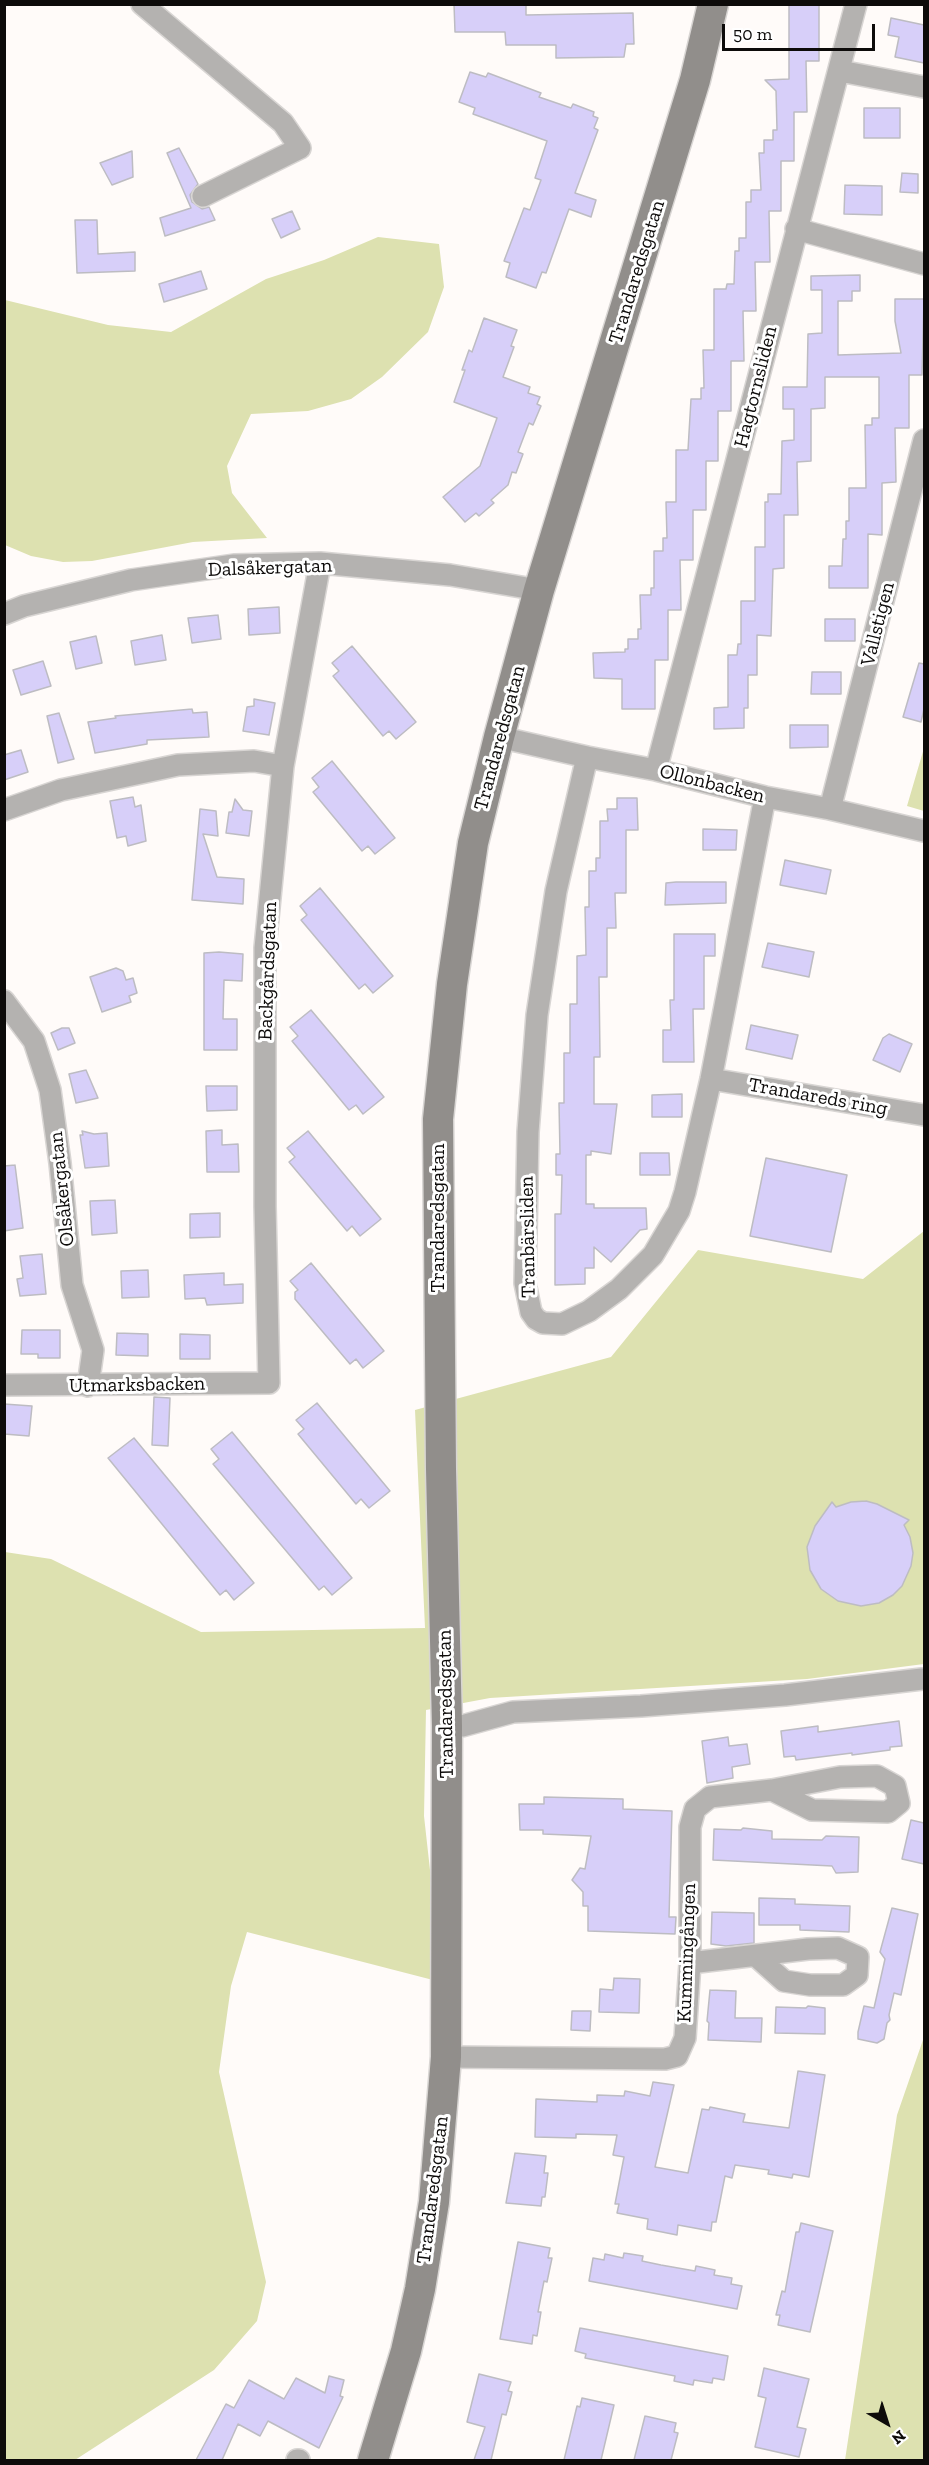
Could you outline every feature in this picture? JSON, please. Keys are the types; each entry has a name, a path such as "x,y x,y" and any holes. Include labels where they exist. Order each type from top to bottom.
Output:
{"street":[{"path":"142,4 283,123 300,148 203,196"},
{"name":"Trandaredsgatan","path":"374,2460 406,2351 420,2289 434,2202 446,2057 447,1726 441,1469 438,1119 452,984 473,843 499,737 539,590 695,80 713,4"},
{"name":"Hagtornsliden","path":"656,770 856,4"},
{"path":"840,71 924,87"},
{"path":"796,229 924,264"},
{"name":"Vallstigen","path":"830,809 924,440"},
{"name":"Dalsåkergatan","path":"4,614 24,606 131,580 234,565 320,563 450,575 539,590"},
{"name":"Backgårdsgatan","path":"269,1383 265,1195 265,948 283,766 320,563"},
{"name":"Ollonbacken","path":"499,737 924,831"},
{"name":"Tranbärsliden","path":"587,757 556,891 537,1015 528,1132 525,1283 527,1300 536,1319 543,1323 562,1324 589,1311 619,1289 653,1255 666,1235 682,1202 711,1079 765,797"},
{"path":"4,810 61,790 178,765 254,761 283,766"},
{"name":"Olsåkergatan","path":"4,1001 34,1041 50,1090 72,1285 93,1350 88,1386"},
{"name":"Trandareds ring","path":"711,1079 924,1115"},
{"name":"Utmarksbacken","path":"4,1385 269,1383"},
{"path":"447,1726 462,1726 513,1712 641,1706 796,1694 922,1680"},
{"name":"Kummingången","path":"446,2057 665,2059 677,2056 685,2038 690,1963 690,1827 695,1809 710,1797 772,1790 840,1777 877,1776 895,1786 899,1803 888,1812 812,1810 772,1790"},
{"path":"690,1963 756,1956"}],"green space":[{"path":"378,237 439,244 444,287 428,332 382,377 351,399 308,411 251,414 227,466 232,493 267,538 193,542 92,561 63,562 31,556 5,545 5,300 108,325 171,332 266,279 324,260"},
{"path":"924,748 924,811 907,806"},
{"path":"924,1231 924,1664 807,1679 490,1698 426,1710 424,1816 433,1897 433,1980 247,1932 231,1986 219,2072 266,2282 257,2321 214,2370 75,2460 5,2460 5,1552 51,1559 201,1632 425,1628 415,1410 611,1357 698,1250 863,1279"},
{"path":"924,2037 924,2460 845,2460 897,2115"}],"building":[{"path":"454,4 526,4 526,15 633,13 634,44 626,44 624,57 556,58 556,45 506,45 505,32 455,32"},
{"path":"789,4 819,4 819,61 806,61 807,112 794,112 794,161 781,161 781,211 769,211 770,262 755,262 756,311 743,311 744,361 731,361 731,411 718,411 718,461 706,461 706,510 693,510 693,560 680,560 681,610 668,610 668,660 655,660 655,709 622,709 622,679 594,678 593,653 625,652 625,649 628,649 628,639 638,639 638,629 641,629 640,595 651,595 651,588 654,588 654,551 663,551 663,538 667,538 666,502 676,502 676,450 688,450 691,399 701,399 701,388 704,388 703,350 714,350 714,289 726,289 727,284 734,284 735,251 739,251 739,238 746,238 746,202 751,202 751,190 761,190 759,153 764,153 764,140 773,140 773,130 777,130 776,91 765,80 789,79"},
{"path":"891,18 924,25 924,63 895,57 899,37 888,35"},
{"path":"470,72 486,77 488,73 541,93 539,97 571,108 573,104 594,112 593,116 598,118 594,128 598,130 575,193 596,200 591,217 569,209 546,273 542,272 536,288 506,277 510,263 504,261 524,208 530,210 541,180 535,178 547,141 473,114 475,108 459,102"},
{"path":"864,108 900,108 900,138 864,138"},
{"path":"179,148 198,184 190,195 192,202 202,209 209,207 215,220 165,236 160,218 191,208 167,153"},
{"path":"132,151 133,177 112,185 100,163"},
{"path":"902,173 918,174 918,193 900,192"},
{"path":"845,185 882,186 882,215 844,214"},
{"path":"292,211 300,229 281,238 272,219"},
{"path":"75,220 97,220 98,254 135,252 135,271 77,273"},
{"path":"201,271 207,289 164,302 159,284"},
{"path":"860,275 860,291 852,291 852,301 838,301 838,355 901,353 895,321 895,299 924,299 922,375 909,375 909,428 895,428 896,482 882,483 882,535 868,534 868,588 829,588 829,566 842,566 843,539 846,539 846,521 849,521 849,488 866,488 865,425 872,425 872,418 879,418 879,377 825,377 825,408 811,409 811,461 797,462 798,515 784,515 784,568 773,569 771,636 757,635 757,675 748,675 748,708 744,708 744,728 714,729 714,708 728,707 728,655 737,655 738,644 741,644 741,601 755,601 755,547 765,547 765,502 768,502 768,494 781,494 782,441 794,440 794,409 783,409 783,387 807,387 808,334 822,333 822,290 811,290 811,276"},
{"path":"484,318 517,330 511,346 514,347 503,377 530,387 528,393 540,397 537,404 541,406 533,425 529,423 518,452 523,454 516,473 512,472 508,485 491,500 494,503 479,516 476,513 465,522 443,497 480,466 497,418 454,402 469,350 472,352"},
{"path":"279,607 280,633 249,635 248,609"},
{"path":"218,615 221,639 192,643 188,618"},
{"path":"825,619 855,619 855,641 825,641"},
{"path":"162,635 166,660 135,665 131,641"},
{"path":"96,636 102,663 76,669 70,642"},
{"path":"352,646 416,722 396,739 389,731 383,736 333,676 339,671 332,663"},
{"path":"43,661 51,686 21,695 13,670"},
{"path":"919,663 924,664 924,709 921,722 903,717"},
{"path":"812,672 841,672 841,694 811,694"},
{"path":"254,699 275,703 269,735 243,731 247,707 254,706"},
{"path":"192,709 193,713 207,712 209,737 147,740 147,744 95,753 88,722 116,718 115,716"},
{"path":"59,713 74,759 58,763 47,716"},
{"path":"790,725 828,725 828,747 790,748"},
{"path":"21,750 28,772 4,780 4,755"},
{"path":"332,761 395,838 375,854 368,846 362,851 313,792 319,787 312,778"},
{"path":"133,797 135,807 141,805 146,841 128,846 126,836 117,838 110,801"},
{"path":"617,798 637,798 638,830 626,830 626,893 615,893 616,928 607,928 607,977 599,977 600,1057 594,1057 594,1104 617,1104 611,1154 591,1151 591,1155 586,1155 586,1204 594,1204 594,1208 646,1208 647,1229 640,1230 611,1262 594,1247 594,1268 585,1268 585,1284 555,1285 555,1214 561,1214 562,1175 556,1175 556,1154 560,1154 559,1103 564,1103 564,1053 570,1053 570,1004 577,1004 577,956 586,955 585,907 589,907 589,871 596,871 596,858 600,858 600,821 608,821 607,809 617,809"},
{"path":"235,799 243,810 252,811 249,836 226,833 229,812 232,812"},
{"path":"200,809 216,811 218,836 203,834 217,877 244,879 243,904 192,900"},
{"path":"703,829 737,830 736,850 703,850"},
{"path":"785,860 831,870 826,894 780,885"},
{"path":"726,882 726,903 665,905 666,883"},
{"path":"320,888 393,976 373,993 365,984 359,989 301,920 307,915 300,906"},
{"path":"674,934 715,934 715,956 704,956 704,1009 693,1009 694,1062 663,1062 663,1030 671,1030 670,1000 674,1000"},
{"path":"768,943 814,952 809,977 762,967"},
{"path":"204,953 243,954 242,981 224,980 223,1019 237,1019 237,1050 204,1050"},
{"path":"116,968 123,971 126,980 133,978 137,993 129,996 131,1002 102,1012 90,977"},
{"path":"311,1010 384,1097 363,1114 356,1105 349,1110 292,1041 298,1036 290,1027"},
{"path":"751,1025 798,1035 792,1059 746,1049"},
{"path":"62,1028 69,1028 75,1043 58,1050 51,1033"},
{"path":"889,1034 912,1044 900,1072 873,1060 883,1038"},
{"path":"86,1070 98,1098 76,1103 69,1074"},
{"path":"206,1086 237,1086 237,1110 207,1111"},
{"path":"682,1094 682,1117 652,1117 652,1095"},
{"path":"222,1130 222,1145 238,1144 239,1172 207,1172 206,1131"},
{"path":"82,1131 94,1134 107,1133 109,1166 85,1168 80,1135 83,1135"},
{"path":"308,1131 381,1219 360,1236 352,1226 347,1231 289,1162 295,1157 287,1148"},
{"path":"640,1153 669,1153 670,1175 640,1175"},
{"path":"766,1158 847,1175 831,1252 750,1236"},
{"path":"15,1165 23,1228 4,1231 4,1166"},
{"path":"115,1200 117,1233 92,1235 90,1201"},
{"path":"220,1213 220,1237 190,1238 190,1214"},
{"path":"42,1254 46,1294 20,1296 17,1279 23,1278 20,1256"},
{"path":"311,1263 384,1351 363,1368 356,1359 350,1364 295,1299 295,1292 298,1290 290,1281"},
{"path":"148,1270 149,1297 122,1298 121,1271"},
{"path":"224,1273 224,1285 243,1284 243,1303 207,1305 205,1298 185,1299 184,1275"},
{"path":"22,1330 60,1330 60,1358 38,1358 38,1354 21,1354"},
{"path":"117,1333 148,1334 148,1356 116,1355"},
{"path":"180,1334 210,1335 210,1359 180,1359"},
{"path":"154,1397 170,1398 168,1446 152,1445"},
{"path":"317,1403 390,1491 369,1508 361,1499 356,1504 298,1434 304,1429 296,1420"},
{"path":"4,1404 32,1406 29,1436 4,1434"},
{"path":"232,1432 352,1578 332,1595 324,1586 319,1590 213,1464 219,1459 211,1449"},
{"path":"134,1438 254,1583 234,1600 226,1590 220,1595 108,1458"},
{"path":"866,1501 909,1520 904,1525 910,1537 913,1553 911,1566 902,1586 893,1595 879,1603 861,1606 838,1601 821,1589 810,1570 807,1547 815,1526 832,1502 836,1507 851,1502"},
{"path":"899,1721 902,1746 890,1747 890,1750 796,1760 795,1756 784,1757 781,1731 818,1726 818,1732"},
{"path":"728,1737 729,1746 747,1744 750,1764 732,1767 733,1778 707,1783 702,1741"},
{"path":"544,1797 623,1799 623,1809 672,1811 669,1917 676,1917 675,1934 588,1931 588,1906 583,1906 583,1892 572,1880 580,1868 585,1869 591,1836 543,1834 543,1830 520,1830 519,1804 544,1804"},
{"path":"911,1820 924,1823 924,1864 902,1859"},
{"path":"743,1828 772,1831 772,1839 822,1840 826,1836 859,1837 858,1872 836,1873 832,1866 713,1860 714,1829 741,1830"},
{"path":"759,1898 795,1899 795,1904 850,1906 849,1932 800,1930 800,1925 759,1925"},
{"path":"892,1908 918,1914 901,1995 894,1993 890,2020 887,2023 884,2039 877,2043 858,2039 858,2032 864,2006 874,2008 885,1959 880,1952"},
{"path":"712,1912 754,1913 754,1943 726,1946 711,1944"},
{"path":"614,1978 640,1979 639,2013 599,2012 600,1989 613,1990"},
{"path":"710,1990 736,1991 735,2018 762,2018 761,2042 708,2040"},
{"path":"808,2006 825,2008 825,2034 775,2033 776,2007 806,2008"},
{"path":"572,2011 591,2011 590,2031 571,2030"},
{"path":"798,2071 825,2075 809,2177 793,2174 792,2178 768,2174 769,2170 735,2165 732,2178 725,2176 716,2222 712,2222 711,2231 678,2225 677,2235 647,2229 648,2219 617,2213 619,2204 615,2204 624,2157 613,2155 617,2135 576,2134 576,2138 535,2137 536,2099 597,2102 597,2095 624,2096 625,2091 650,2096 653,2082 674,2085 655,2167 688,2173 702,2109 709,2110 710,2107 745,2114 743,2122 789,2128"},
{"path":"515,2153 546,2156 544,2173 548,2173 545,2197 542,2197 541,2206 506,2203"},
{"path":"801,2223 833,2231 810,2332 778,2325 780,2315 776,2315 782,2291 785,2292 796,2232 799,2232"},
{"path":"518,2242 550,2248 548,2258 552,2258 547,2282 544,2281 538,2312 541,2312 537,2336 533,2335 532,2344 500,2339"},
{"path":"624,2253 643,2256 642,2261 661,2265 695,2271 696,2266 715,2270 714,2275 732,2278 731,2284 742,2286 737,2309 589,2281 593,2258 604,2260 605,2254 623,2258"},
{"path":"580,2328 728,2356 724,2380 713,2378 712,2383 694,2380 693,2385 674,2381 675,2376 585,2358 586,2354 575,2351"},
{"path":"764,2368 809,2379 797,2427 806,2429 799,2457 755,2447 766,2398 758,2396"},
{"path":"479,2374 511,2382 508,2391 512,2392 506,2415 502,2414 491,2460 474,2460 485,2427 467,2422"},
{"path":"329,2376 344,2380 340,2396 343,2397 319,2448 268,2421 260,2436 238,2424 222,2460 196,2460 226,2404 234,2408 249,2380 284,2399 296,2378 325,2393"},
{"path":"582,2398 614,2405 601,2460 564,2460 577,2406 580,2407"},
{"path":"645,2416 676,2423 674,2432 678,2433 671,2460 634,2460"}]}
